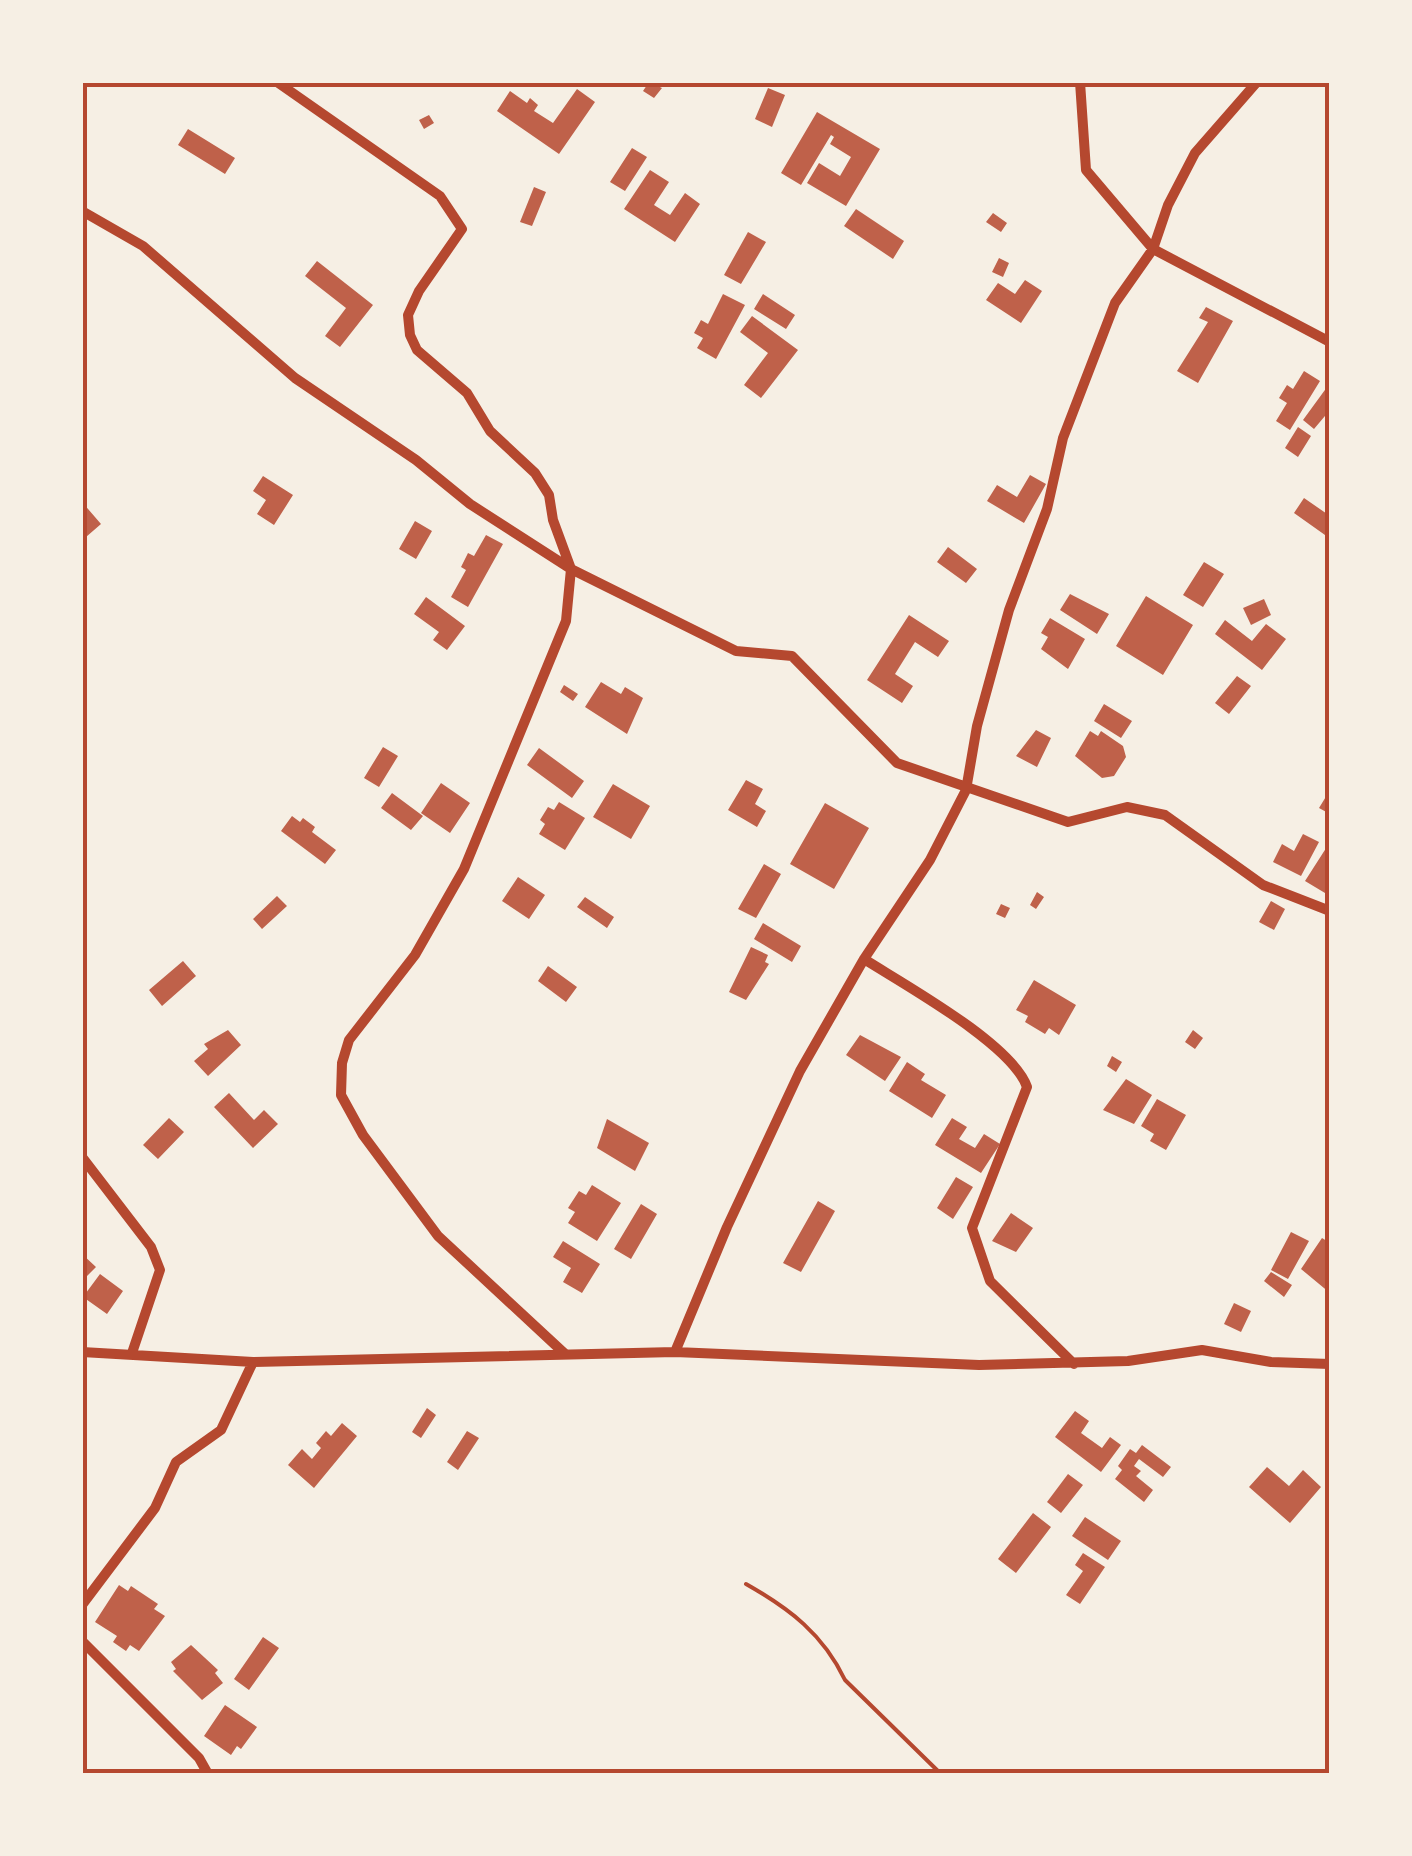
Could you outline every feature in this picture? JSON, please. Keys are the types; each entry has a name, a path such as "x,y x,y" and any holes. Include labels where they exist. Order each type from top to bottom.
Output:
{"street":[{"path":"277,82 440,196 458,216 462,229 458,240 419,292 408,315 410,335 417,350 467,393 490,431 535,473 550,495 553,520 571,569 566,622 464,869 415,954 349,1040 342,1063 341,1095 363,1135 438,1236 564,1352"},
{"path":"1080,82 1086,170 1152,249 1330,342"},
{"path":"676,1352 727,1228 800,1072 864,959 903,906 966,790 977,726 1009,610 1047,509 1063,438 1115,303 1152,249 1168,205 1195,153 1257,82"},
{"path":"82,211 143,246 296,378 571,569 736,651 792,656 897,763 966,790 1068,822 1127,807 1165,815 1263,885 1330,911"},
{"path":"864,959 955,1018 1020,1069 1027,1087 972,1228 990,1281 1074,1364"},
{"path":"82,1157 151,1247 160,1270 132,1353"},
{"path":"82,1352 253,1362 676,1352 979,1365 1074,1364 1202,1350 1270,1362 1330,1364"},
{"path":"82,1605 155,1508 176,1462 221,1430 253,1362"},
{"path":"82,1641 199,1758 208,1774"}],"path":[{"path":"746,1584 803,1621 836,1661 845,1680 942,1774"}],"building":[{"path":"649,82 662,88 654,98 643,91"},
{"path":"768,88 785,95 772,127 755,119"},
{"path":"577,89 595,102 559,154 497,111 510,91 527,103 530,98 538,105 534,111 553,123"},
{"path":"817,112 880,149 846,206 807,183 819,163 840,176 851,157 830,144 834,137 831,135 801,185 781,173"},
{"path":"429,115 434,123 424,129 419,120"},
{"path":"188,129 235,158 225,174 178,145"},
{"path":"632,148 647,157 625,191 610,182"},
{"path":"650,170 669,182 654,205 670,215 685,193 700,204 675,242 624,209"},
{"path":"534,187 546,192 532,226 520,222"},
{"path":"856,209 904,241 893,259 844,226"},
{"path":"993,213 1007,223 1001,232 986,222"},
{"path":"748,232 766,242 741,284 724,275"},
{"path":"999,258 1009,263 1003,277 992,272"},
{"path":"317,261 373,305 340,347 325,336 346,308 305,276"},
{"path":"1025,280 1042,291 1021,323 986,300 998,283 1015,294"},
{"path":"723,294 745,305 716,359 697,348 703,338 694,333 701,320 708,324"},
{"path":"763,294 795,315 786,329 754,309"},
{"path":"1206,307 1233,321 1198,383 1177,371 1208,322 1199,318"},
{"path":"752,316 798,350 761,398 744,385 768,353 740,332"},
{"path":"1304,371 1320,381 1290,430 1276,421 1287,403 1279,398 1287,385 1293,389"},
{"path":"1330,383 1330,410 1314,429 1303,420"},
{"path":"1298,427 1311,436 1298,457 1285,448"},
{"path":"1030,475 1046,484 1024,523 987,501 997,485 1017,497"},
{"path":"263,476 293,495 274,525 257,514 266,500 253,491"},
{"path":"1304,498 1330,516 1325,535 1294,513"},
{"path":"82,502 101,524 86,537 82,534"},
{"path":"415,521 432,531 416,559 399,549"},
{"path":"486,535 503,544 468,607 451,597 466,570 461,567 468,553 474,556"},
{"path":"948,547 977,569 966,583 937,562"},
{"path":"1204,562 1224,574 1203,607 1183,595"},
{"path":"1070,594 1109,614 1097,634 1060,610"},
{"path":"1146,596 1193,625 1163,675 1116,646"},
{"path":"426,597 465,626 447,650 433,640 439,632 414,614"},
{"path":"1264,599 1271,615 1251,625 1243,608"},
{"path":"909,615 949,641 938,657 915,642 895,674 913,686 902,703 867,680"},
{"path":"1050,618 1085,639 1068,669 1041,649 1048,637 1041,633"},
{"path":"1225,620 1252,641 1266,624 1286,639 1262,670 1215,634"},
{"path":"1237,676 1251,686 1229,714 1215,703"},
{"path":"601,682 621,694 625,687 643,698 627,734 585,707"},
{"path":"564,685 578,694 573,701 560,692"},
{"path":"1104,704 1132,721 1121,738 1094,721"},
{"path":"1036,730 1051,738 1037,767 1016,756"},
{"path":"1090,731 1098,736 1101,731 1123,746 1126,757 1114,776 1102,778 1075,756"},
{"path":"383,747 398,756 379,787 364,778"},
{"path":"539,748 584,781 572,798 527,765"},
{"path":"746,780 763,789 755,804 766,811 757,827 728,810"},
{"path":"441,783 470,803 450,833 421,813"},
{"path":"613,784 650,806 631,839 593,817"},
{"path":"1330,790 1330,814 1319,808"},
{"path":"392,793 423,816 411,830 381,808"},
{"path":"559,802 585,818 565,850 539,834 545,824 540,820 548,807 554,810"},
{"path":"825,803 869,828 834,889 790,864"},
{"path":"292,816 315,827 312,832 336,850 325,864 281,831"},
{"path":"1303,834 1319,842 1301,876 1273,862 1282,844 1294,851"},
{"path":"1330,842 1330,896 1305,881"},
{"path":"764,864 781,874 756,918 738,909"},
{"path":"518,877 545,895 529,919 502,901"},
{"path":"1037,892 1044,897 1036,909 1030,905"},
{"path":"277,896 287,906 262,929 253,919"},
{"path":"585,897 614,917 607,928 577,907"},
{"path":"1271,901 1285,909 1274,930 1259,922"},
{"path":"1001,904 1010,908 1005,918 996,914"},
{"path":"763,923 801,946 792,962 754,939"},
{"path":"751,947 768,955 765,962 769,964 746,1000 729,992"},
{"path":"183,961 196,976 162,1006 149,990"},
{"path":"548,966 577,987 566,1002 538,981"},
{"path":"1034,980 1076,1005 1059,1035 1049,1028 1045,1034 1025,1022 1028,1016 1016,1010"},
{"path":"228,1030 241,1045 208,1076 194,1061 208,1049 204,1044"},
{"path":"1193,1030 1203,1038 1195,1049 1185,1042"},
{"path":"860,1035 901,1057 885,1081 846,1055"},
{"path":"1112,1056 1122,1062 1116,1072 1107,1066"},
{"path":"907,1062 925,1074 921,1080 946,1095 932,1118 889,1091"},
{"path":"1126,1079 1152,1095 1134,1124 1103,1110"},
{"path":"229,1093 254,1120 264,1110 278,1124 253,1148 214,1107"},
{"path":"1157,1099 1186,1115 1166,1150 1150,1141 1154,1134 1141,1126"},
{"path":"169,1118 184,1132 158,1159 143,1145"},
{"path":"952,1118 967,1127 959,1139 975,1148 984,1134 1000,1144 981,1173 935,1145"},
{"path":"607,1119 649,1143 635,1171 597,1148"},
{"path":"956,1177 973,1187 953,1219 937,1208"},
{"path":"592,1185 621,1203 597,1241 568,1223 575,1212 568,1208 579,1191 586,1195"},
{"path":"818,1201 835,1211 801,1272 783,1263"},
{"path":"641,1204 657,1214 631,1259 614,1249"},
{"path":"1011,1213 1033,1228 1016,1252 992,1241"},
{"path":"1291,1232 1309,1241 1288,1279 1271,1270"},
{"path":"1322,1238 1330,1243 1330,1293 1301,1269"},
{"path":"563,1241 600,1264 582,1293 563,1282 571,1268 553,1257"},
{"path":"82,1254 96,1267 82,1281"},
{"path":"1271,1272 1292,1285 1284,1297 1264,1281"},
{"path":"100,1274 123,1291 107,1314 83,1297"},
{"path":"1234,1303 1251,1311 1241,1332 1224,1324"},
{"path":"427,1408 436,1415 421,1438 412,1432"},
{"path":"1075,1411 1089,1421 1081,1433 1102,1448 1110,1437 1121,1445 1101,1472 1055,1437"},
{"path":"342,1423 357,1436 314,1488 288,1465 302,1449 312,1459 321,1448 316,1443 326,1431 331,1436"},
{"path":"467,1431 479,1438 458,1470 447,1462"},
{"path":"1142,1445 1171,1467 1163,1477 1139,1459 1134,1466 1141,1471 1136,1476 1153,1490 1144,1502 1115,1479 1122,1470 1118,1466 1130,1449 1136,1453"},
{"path":"1267,1467 1289,1486 1303,1470 1321,1487 1290,1523 1249,1487"},
{"path":"1068,1474 1083,1485 1061,1513 1047,1502"},
{"path":"1033,1513 1051,1527 1016,1573 998,1559"},
{"path":"1085,1517 1121,1541 1108,1560 1072,1536"},
{"path":"1083,1553 1105,1567 1080,1604 1066,1595 1083,1571 1075,1565"},
{"path":"119,1585 128,1591 131,1586 158,1604 154,1609 165,1616 139,1651 130,1645 126,1651 113,1642 117,1636 95,1622"},
{"path":"263,1637 279,1648 249,1690 234,1679"},
{"path":"191,1645 218,1670 215,1673 223,1683 202,1700 173,1671 176,1669 171,1662"},
{"path":"225,1705 257,1727 241,1749 237,1746 231,1755 204,1736"}]}
